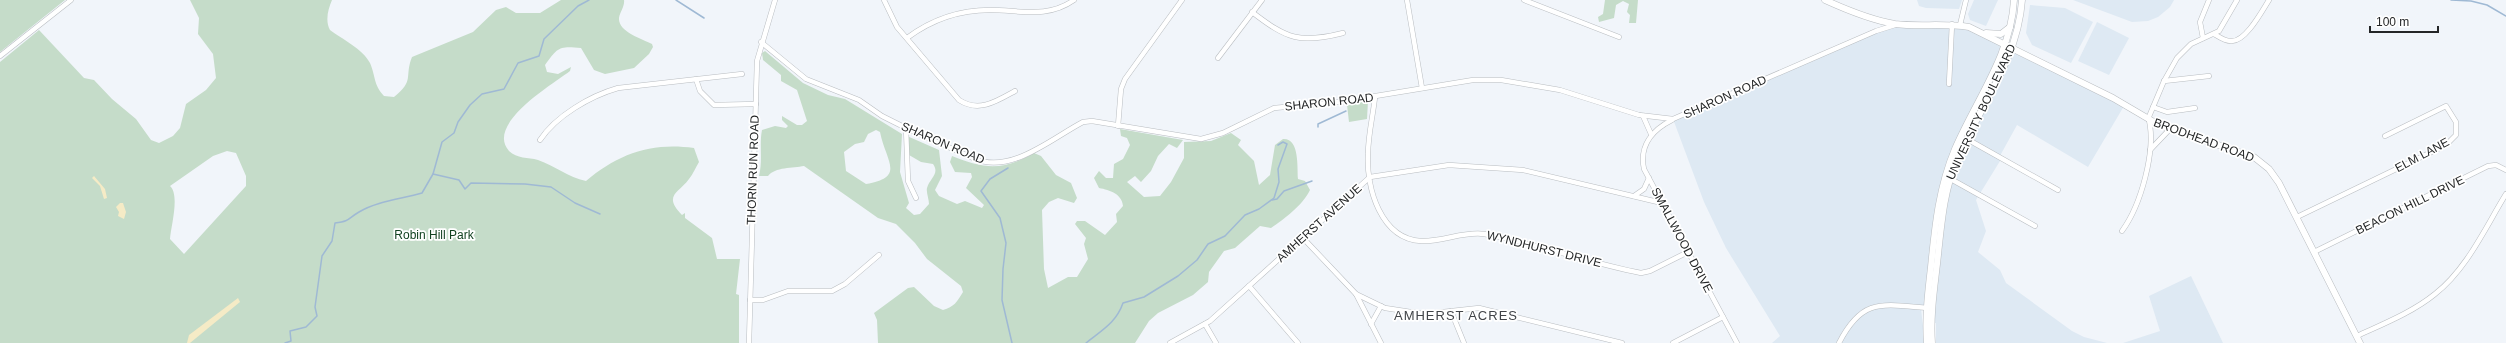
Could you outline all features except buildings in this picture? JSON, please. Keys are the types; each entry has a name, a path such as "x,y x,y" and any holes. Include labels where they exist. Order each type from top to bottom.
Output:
{"main road":[{"path":"1825,0 1873,18 1896,24 1952,24 1960,25 1982,33 2001,34 2011,27"},
{"name":"UNIVERSITY BOULEVARD","path":"1927,343 1927,308 1938,206 1960,138 2006,45 2011,27 2014,0"},
{"name":"UNIVERSITY BOULEVARD","path":"1932,343 1932,306 1947,178 2012,48 2019,25 2022,0"},
{"name":"BRODHEAD ROAD","path":"1982,33 2113,98 2149,120 2170,130 2237,151 2261,162 2276,177 2360,343"}],"street":[{"path":"0,56 71,0"},
{"name":"THORN RUN ROAD","path":"749,343 757,61 761,42 775,0"},
{"path":"884,0 891,16 907,38 948,90 963,102 985,106 1015,91"},
{"path":"907,38 931,23 952,15 982,10 1042,13 1056,9 1074,0"},
{"path":"1118,126 1122,90 1125,79 1182,0"},
{"path":"1218,58 1262,0"},
{"path":"1407,0 1422,88"},
{"path":"1524,0 1619,37"},
{"path":"1960,25 1966,0"},
{"path":"2203,38 2200,22 2209,0"},
{"path":"2122,231 2139,195 2150,150 2152,134 2149,120 2164,81 2180,54 2191,44 2214,34 2220,29 2237,0"},
{"path":"2214,34 2229,41 2238,40 2250,28 2269,0"},
{"path":"1252,12 1280,32 1296,38 1316,39 1343,33"},
{"name":"SHARON ROAD","path":"761,42 806,80 859,100 882,116 980,161 996,163 1011,160 1027,153 1083,122 1092,121 1201,139 1223,133 1274,108 1375,97 1473,80 1500,80 1560,90 1643,116 1673,119 1876,31 1896,24"},
{"path":"1949,84 1952,24"},
{"path":"540,140 549,127 603,93 618,88 742,74"},
{"path":"2164,81 2209,76"},
{"path":"696,79 700,91 714,105 756,104"},
{"name":"WYNDHURST DRIVE","path":"1375,97 1368,154 1372,193 1387,223 1401,235 1416,241 1484,234 1641,273 1650,271 1688,252"},
{"name":"ELM LANE","path":"2297,217 2446,145 2456,135 2456,125 2446,106 2384,136"},
{"path":"2153,107 2167,112 2195,108"},
{"path":"1643,116 1651,134 1673,119"},
{"path":"906,128 908,181 916,198"},
{"path":"2150,150 2170,130"},
{"name":"SMALLWOOD DRIVE","path":"1651,134 1643,154 1644,169 1737,343"},
{"path":"1967,139 2058,190"},
{"name":"AMHERST AVENUE","path":"1170,343 1205,324 1370,177 1439,166 1459,165 1529,171 1662,203"},
{"name":"BEACON HILL DRIVE","path":"2314,252 2488,166 2496,165 2506,170"},
{"path":"1634,196 1644,189 1649,178"},
{"path":"1947,178 2035,226"},
{"path":"2356,336 2420,305 2446,285 2461,268 2506,194"},
{"path":"1303,238 1356,294 1381,343"},
{"path":"750,300 763,300 788,291 835,290 879,255"},
{"path":"1249,286 1298,343"},
{"path":"1356,294 1381,306 1418,314 1479,308 1622,343"},
{"path":"1371,324 1381,306"},
{"path":"1839,343 1851,321 1866,309 1882,306 1927,308"},
{"path":"1451,311 1464,343"},
{"path":"1674,343 1723,317"},
{"path":"1205,324 1216,343"}],"shaded area":[{"path":"1917,0 1962,0 1959,9 1926,8 1919,6"},
{"path":"1974,0 1998,0 1986,26 1970,20 1968,14"},
{"path":"2073,0 2174,0 2170,7 2158,17 2148,21 2132,22"},
{"path":"2030,5 2065,8 2093,22 2071,63 2032,45 2026,33"},
{"path":"2097,22 2129,38 2109,75 2078,61"},
{"path":"1896,24 1969,27 2124,106 2088,167 2017,125 2001,154 2000,161 1976,200 1986,231 1978,252 2000,270 2006,283 2072,331 2084,337 2107,343 1936,343 1936,323 1931,323 1932,310 1921,309 1925,343 1772,343 1780,336 1726,248 1704,202 1673,119"},
{"path":"2191,276 2223,343 2123,343 2160,331 2149,296"}],"green space":[{"path":"0,0 65,0 0,52"},
{"name":"Robin Hill Park","path":"190,0 332,0 328,15 328,26 330,30 352,45 367,58 380,92 384,96 394,97 407,82 412,57 473,32 496,10 506,7 516,13 540,13 561,0 624,0 619,18 620,23 626,31 652,44 653,47 649,54 634,68 605,74 594,70 581,48 568,47 556,51 545,65 547,72 558,74 571,67 570,71 537,95 513,117 506,129 504,140 512,154 538,160 573,177 586,181 610,164 636,152 663,147 694,148 699,162 689,179 674,195 673,199 676,208 682,215 685,213 685,218 712,238 717,259 740,259 736,294 739,295 739,343 0,343 0,62 39,30 84,78 94,80 112,99 136,119 151,140 159,143 173,136 180,128 186,104 206,90 216,78 213,54 198,34 199,18","holes":["227,151 236,153 246,176 246,186 184,254 170,239 175,203 173,190 170,186 213,156"]},
{"path":"1605,0 1638,0 1636,23 1629,23 1630,15 1627,12 1629,4 1623,1 1616,5 1614,18 1599,22 1598,17 1603,14"},
{"path":"765,51 803,83 828,95 845,99 902,134 900,172 909,203 906,208 914,215 920,214 929,204 927,188 934,176 935,167 933,164 921,162 909,155 907,136 939,150 942,176 935,190 939,196 957,204 965,201 982,208 984,205 966,188 972,177 971,173 955,172 950,162 952,156 974,164 993,166 1013,163 1034,153 1041,156 1056,175 1071,183 1077,198 1074,203 1058,198 1049,202 1042,210 1044,269 1048,288 1068,277 1077,277 1088,259 1084,244 1086,238 1075,224 1077,221 1085,221 1105,235 1117,222 1116,214 1123,206 1120,198 1111,191 1099,188 1094,178 1099,171 1106,178 1113,178 1114,164 1123,159 1130,145 1127,138 1121,136 1120,129 1183,140 1177,148 1169,144 1158,156 1151,171 1141,182 1135,176 1127,182 1144,197 1160,196 1171,182 1184,158 1184,142 1211,141 1231,133 1241,140 1238,145 1254,161 1259,185 1270,175 1275,145 1283,139 1288,140 1295,148 1298,179 1305,181 1310,190 1298,206 1271,228 1260,226 1235,248 1224,251 1209,272 1208,282 1193,295 1158,313 1149,321 1135,343 878,343 877,320 874,313 908,288 914,287 934,306 943,310 953,306 957,301 963,292 961,286 927,259 915,243 896,224 878,218 804,166 784,168 771,173 768,176 759,176 761,164 762,130 775,126 786,128 788,126 782,120 782,116 797,125 802,125 807,121 797,90 781,81 781,75 763,60 762,53","holes":["876,130 880,132 889,160 890,172 886,177 866,184 846,171 844,152 855,144 864,142 868,134"]},
{"path":"1368,101 1367,119 1349,122 1347,105"}],"sand":[{"path":"94,176 105,189 107,198 104,199 100,186 92,178"},
{"path":"120,203 123,203 126,212 124,219 118,216 119,212 116,207"},
{"path":"238,298 240,302 190,343 187,343 189,335"}],"waterway":[{"path":"285,343 291,341 290,331 306,327 317,316 315,307 322,256 332,241 335,223 346,220 374,205 422,193 433,174 442,142 454,133 458,122 470,105 482,94 504,89 518,63 539,56 544,39 578,6 589,0"},
{"path":"676,0 704,18"},
{"path":"2451,0 2471,1 2487,5 2506,16"},
{"path":"1318,127 1318,124 1346,111"},
{"path":"1086,343 1103,330 1117,316 1123,303 1144,297 1178,276 1197,260 1208,244 1225,236 1245,215 1259,209 1274,198 1279,182 1278,169 1287,144 1283,142 1278,145"},
{"path":"1008,168 990,179 981,191 1000,218 1006,243 1002,300 1012,343"},
{"path":"433,174 459,180 465,189 471,183 525,184 551,187 575,203 600,214"},
{"path":"1272,200 1277,199 1284,191 1312,181"}],"district":[{"name":"AMHERST ACRES","path":"1456,315"}]}
